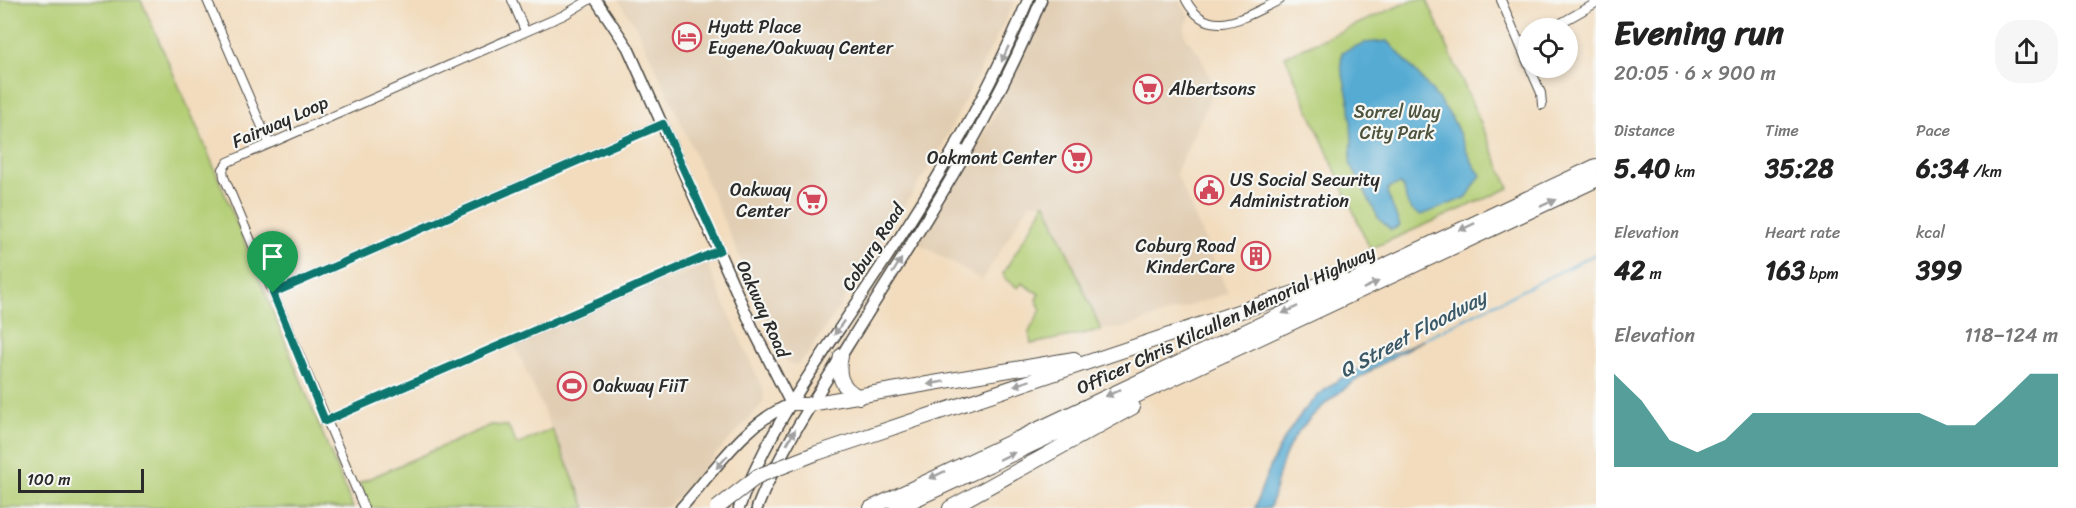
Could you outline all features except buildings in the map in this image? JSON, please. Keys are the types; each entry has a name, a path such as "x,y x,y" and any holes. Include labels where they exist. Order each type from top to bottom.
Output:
{"highway":[{"name":"Officer Chris Kilcullen Memorial Highway","path":"871,508 1596,166"},
{"name":"Officer Chris Kilcullen Memorial Highway","path":"897,508 1596,180"},
{"path":"717,508 758,476 817,453 1327,282 1362,276"},
{"path":"950,508 1261,337"},
{"path":"810,404 1118,351"},
{"path":"841,356 840,378 845,388 858,397"}],"main road":[{"name":"Oakway Road","path":"596,0 628,48 759,341 791,404"},
{"name":"Coburg Road","path":"757,508 770,476 810,404 841,356 960,152 1028,0"},
{"name":"Coburg Road","path":"739,508 758,462 806,377 1007,80 1041,0"},
{"path":"681,508 749,433 778,410 791,404 810,404"}],"street":[{"path":"207,0 270,144"},
{"path":"512,0 525,31"},
{"name":"Fairway Loop","path":"364,508 325,421 222,173 228,162 525,31 589,0"},
{"path":"1186,0 1200,17 1219,24 1234,22 1280,0"},
{"path":"1501,0 1518,41"},
{"path":"1570,18 1596,3"},
{"path":"1534,78 1541,93 1542,105"},
{"path":"273,293 663,124"},
{"path":"325,421 720,250"}],"shaded area":[{"name":"Oakway Center","path":"618,0 1015,0 938,154 810,352 798,364 790,364 784,358 667,91 634,23"},
{"name":"Oakmont Center","path":"1046,0 1179,0 1190,17 1185,26 1185,36 1200,55 1215,88 1176,173 1228,293 1123,328 1101,330 1045,203 1030,203 982,280 918,243 994,117"},
{"path":"707,264 764,392 763,403 667,508 586,508 514,343 642,287 669,280"}],"green space":[{"path":"0,0 141,0 206,148 353,508 0,508"},
{"name":"Sorrel Way City Park","path":"1412,0 1427,0 1509,188 1370,249 1285,56"},
{"path":"1043,203 1046,203 1101,330 1031,344 1029,332 1041,310 1036,299 1039,294 1022,283 1018,288 1005,279 1003,273 1042,210"},
{"path":"491,425 508,426 517,445 552,429 586,508 370,508 359,483"}],"water":[{"path":"1388,41 1451,117 1472,162 1481,175 1467,197 1422,215 1410,208 1404,188 1400,184 1390,187 1387,192 1400,226 1391,230 1379,219 1350,163 1352,141 1350,106 1341,66 1342,52 1364,43"},
{"path":"1425,339 1347,386 1311,417 1287,451 1270,508 1255,508 1277,453 1297,419 1310,404 1350,373"}],"waterway":[{"name":"Q Street Floodway","path":"1424,339 1596,254"}],"place":[{"name":"Hyatt Place Eugene/Oakway Center","path":"687,37"},
{"name":"Albertsons","path":"1148,89"},
{"name":"Oakmont Center","path":"1077,158"},
{"name":"US Social Security Administration","path":"1209,190"},
{"name":"Oakway Center","path":"812,200"},
{"name":"Coburg Road KinderCare","path":"1256,256"},
{"name":"Oakway FiiT","path":"572,386"}],"route":[{"path":"663,124 720,250 325,421 273,293 663,124"}]}
